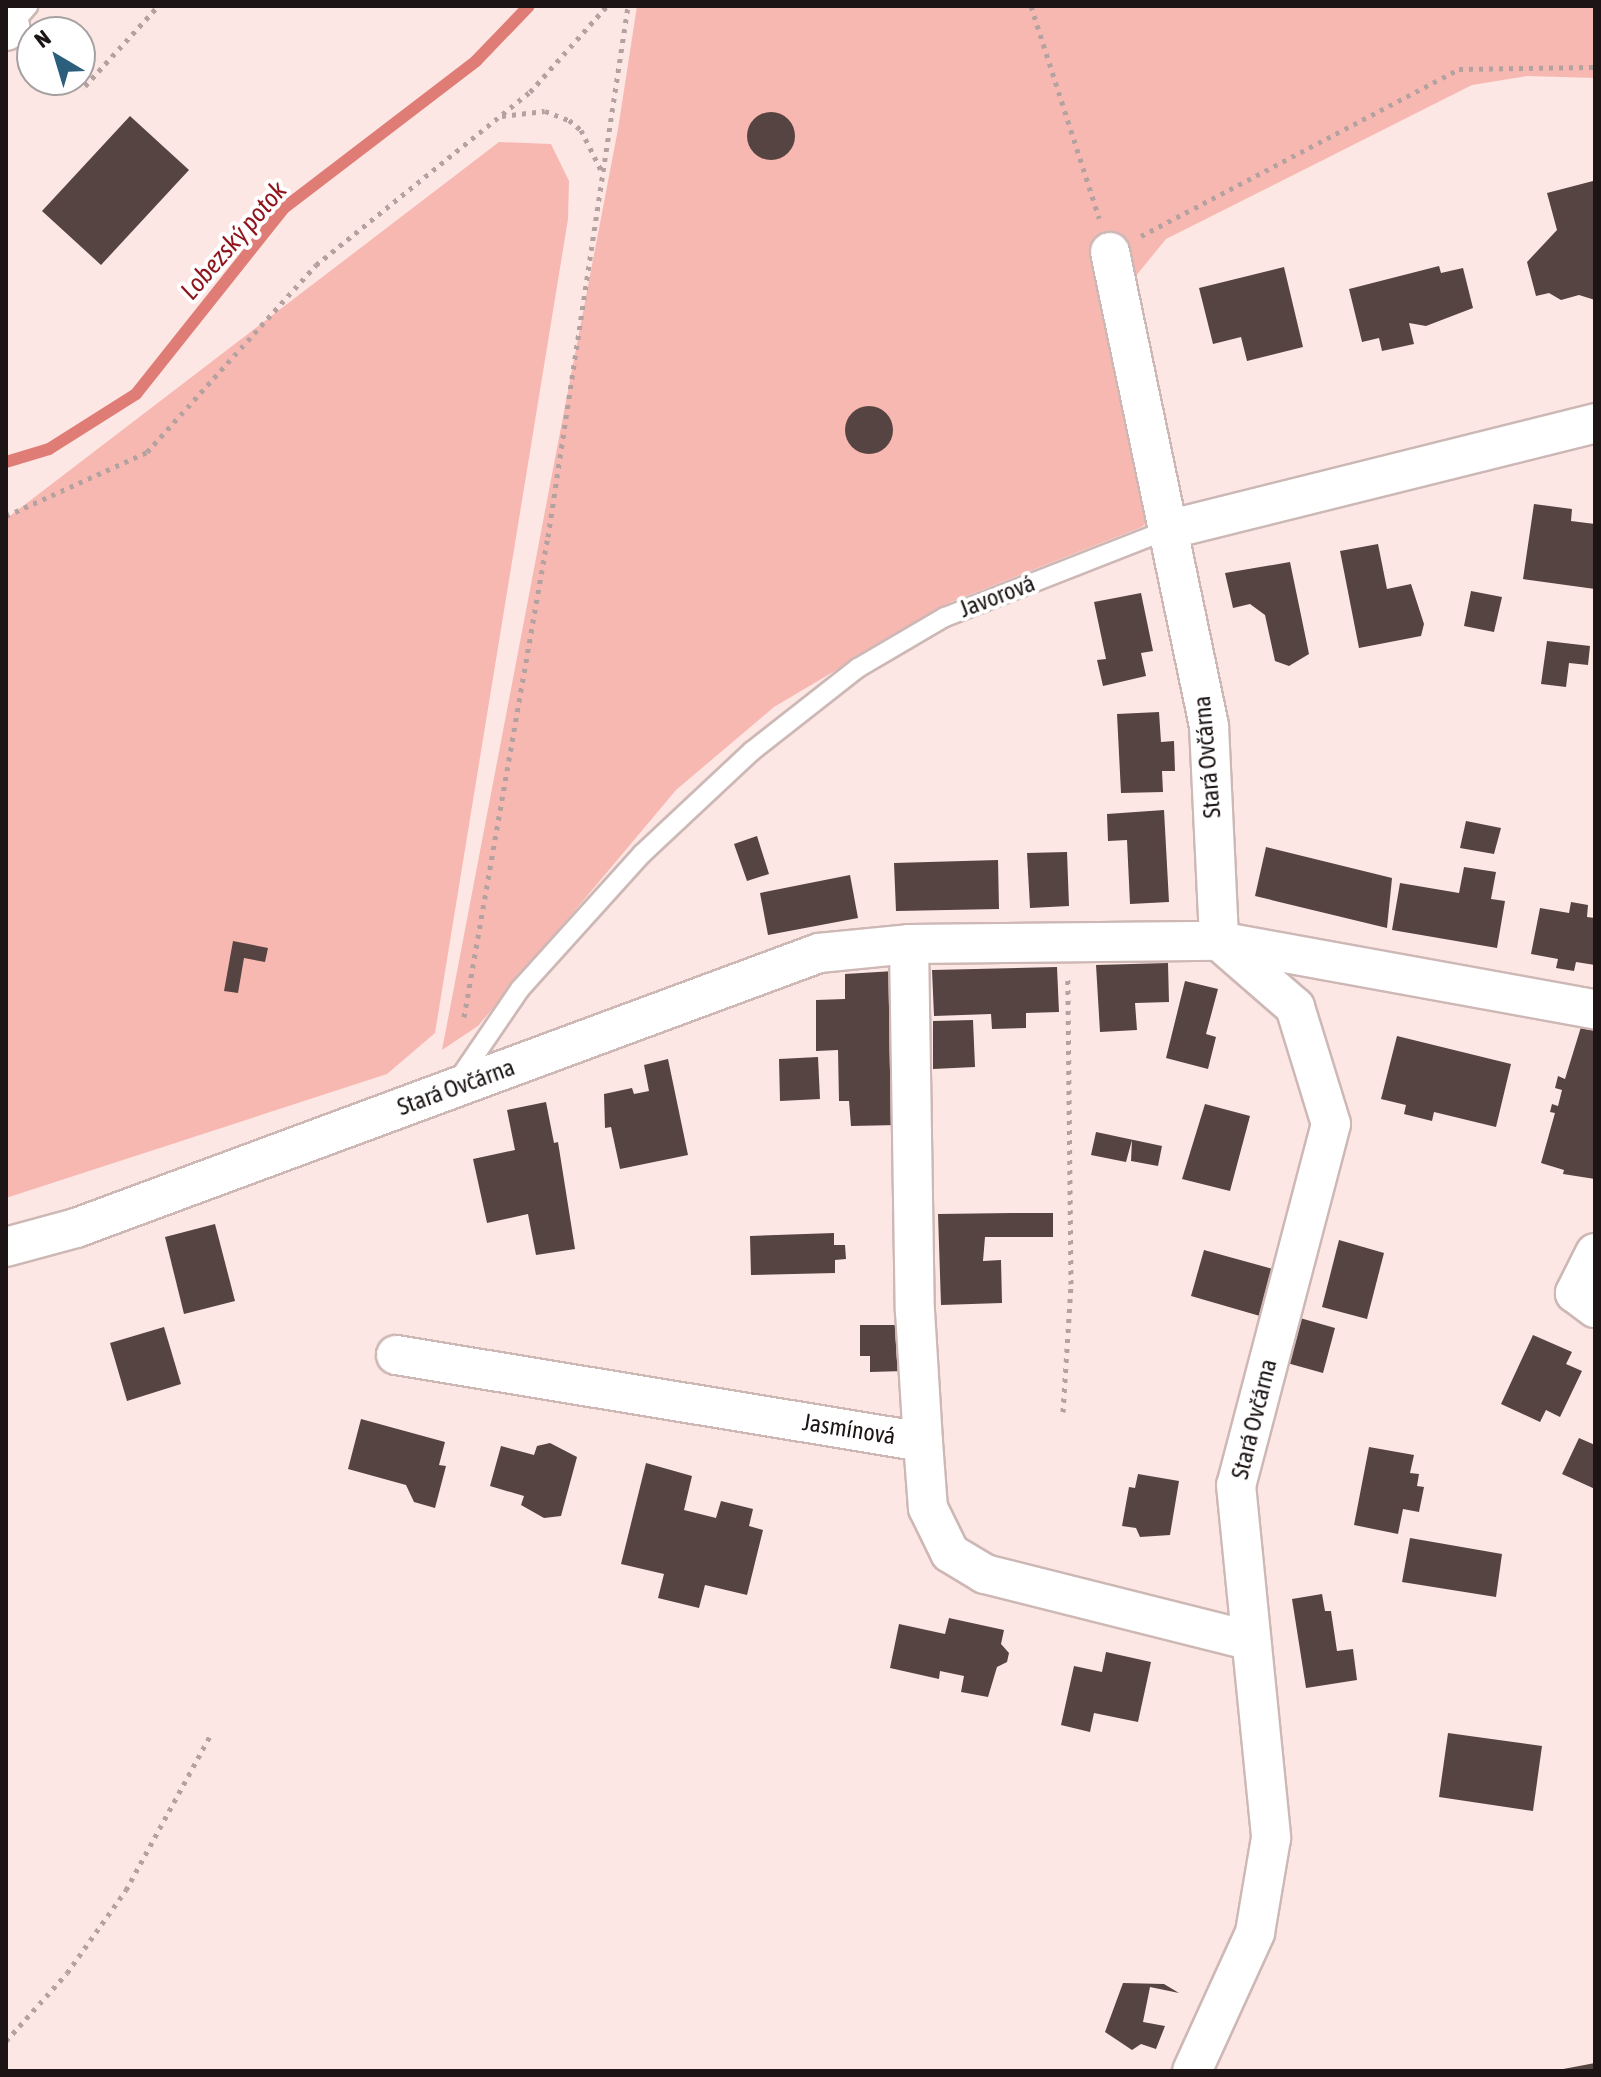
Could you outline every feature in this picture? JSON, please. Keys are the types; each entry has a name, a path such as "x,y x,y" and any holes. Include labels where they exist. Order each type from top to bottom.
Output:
{"street":[{"name":"Stará Ovčárna","path":"1110,252 1209,726 1219,941 1295,1007 1331,1124 1236,1485 1271,1838 1255,1933 1192,2071"},
{"name":"Javorová","path":"1167,530 1595,423"},
{"name":"Stará Ovčárna","path":"6,1247 76,1228 819,953 909,944 1219,941 1595,1009"},
{"path":"909,944 915,1311 923,1442"},
{"path":"1595,1253 1575,1293 1595,1308"},
{"name":"Jasmínová","path":"396,1355 923,1442 928,1508 950,1553 985,1574 1251,1641"}],"lane":[{"name":"Javorová","path":"451,1089 520,989 642,854 752,751 858,668 945,617 1167,530"}],"path":[{"path":"96,74 158,6"},
{"path":"6,516 147,452 316,265 530,92 607,6"},
{"path":"462,1028 548,537 628,6"},
{"path":"1031,6 1110,252 1459,69 1595,67"},
{"path":"498,116 545,111 569,120 581,130 603,175"},
{"path":"1063,1412 1071,1284 1068,942"},
{"path":"6,2041 107,1918 151,1849 210,1736"}],"shaded area":[{"path":"637,6 1595,6 1595,78 1527,76 1472,85 1166,239 1135,277 1176,494 1142,527 951,602 774,707 676,790 478,1026 442,1050 618,129"},
{"path":"499,142 551,144 569,181 568,219 435,1033 387,1074 6,1198 6,519"}],"building":[{"path":"771,112 788,119 795,136 788,153 771,160 754,153 747,136 754,119"},
{"path":"130,116 189,170 101,265 42,211"},
{"path":"1593,181 1595,300 1579,295 1561,300 1549,293 1536,296 1527,262 1557,230 1547,193"},
{"path":"1439,266 1441,273 1463,268 1473,308 1426,326 1409,323 1414,344 1382,351 1379,338 1362,342 1349,289"},
{"path":"1284,267 1303,347 1247,361 1241,337 1213,344 1199,288"},
{"path":"869,406 886,413 893,430 886,447 869,454 852,447 845,430 852,413"},
{"path":"1534,504 1572,509 1571,521 1595,524 1595,589 1523,579"},
{"path":"1378,544 1387,589 1411,584 1424,624 1421,636 1359,648 1340,551"},
{"path":"1290,562 1309,654 1289,666 1275,661 1265,615 1250,604 1233,608 1225,573"},
{"path":"1471,591 1502,597 1494,632 1464,626"},
{"path":"1141,593 1153,651 1141,653 1146,676 1103,686 1097,660 1106,659 1094,602"},
{"path":"1547,641 1590,646 1588,665 1569,663 1566,687 1541,684"},
{"path":"1159,712 1161,742 1174,741 1175,771 1162,771 1163,792 1121,793 1117,714"},
{"path":"1164,810 1169,902 1130,904 1127,840 1108,841 1107,814"},
{"path":"1466,821 1501,828 1494,854 1460,848"},
{"path":"757,836 769,874 747,881 734,844"},
{"path":"1266,847 1392,878 1387,928 1255,896"},
{"path":"1067,852 1069,906 1030,908 1027,853"},
{"path":"998,860 999,909 896,911 894,863"},
{"path":"1464,867 1496,872 1491,899 1505,901 1497,948 1392,930 1400,883 1459,893"},
{"path":"850,875 858,918 768,935 760,893"},
{"path":"1571,902 1588,905 1587,917 1595,918 1595,965 1576,962 1574,971 1556,968 1558,959 1531,954 1540,908 1569,913"},
{"path":"233,941 268,948 265,962 244,958 238,993 224,991"},
{"path":"1168,963 1169,1002 1135,1003 1137,1030 1100,1032 1096,965"},
{"path":"1057,967 1059,1012 1026,1013 1026,1028 992,1029 991,1014 934,1016 932,970"},
{"path":"894,971 898,1125 851,1126 849,1101 839,1101 838,1050 816,1051 816,1000 845,999 845,974"},
{"path":"1185,981 1218,989 1206,1034 1216,1037 1208,1069 1166,1058"},
{"path":"973,1020 975,1067 933,1069 933,1021"},
{"path":"1581,1027 1595,1031 1595,1179 1563,1174 1564,1170 1541,1163 1555,1113 1550,1112 1552,1104 1558,1106 1562,1090 1555,1088 1558,1076 1565,1079"},
{"path":"1397,1036 1511,1064 1496,1127 1434,1112 1432,1121 1404,1114 1406,1105 1381,1099"},
{"path":"818,1057 820,1099 780,1101 779,1059"},
{"path":"668,1059 688,1155 620,1169 611,1127 605,1128 604,1094 632,1088 634,1094 649,1091 644,1065"},
{"path":"546,1102 554,1143 558,1142 575,1249 536,1255 528,1214 487,1223 473,1159 515,1150 507,1110"},
{"path":"1205,1104 1250,1116 1230,1191 1182,1179"},
{"path":"1096,1132 1162,1146 1158,1166 1131,1161 1132,1140 1126,1162 1091,1155"},
{"path":"1053,1213 1053,1237 985,1237 983,1261 1001,1260 1002,1303 941,1305 938,1214"},
{"path":"215,1224 235,1301 184,1314 165,1237"},
{"path":"834,1233 834,1245 845,1245 846,1259 835,1260 835,1273 751,1275 750,1236"},
{"path":"1339,1240 1384,1253 1367,1319 1322,1307"},
{"path":"1204,1250 1273,1269 1260,1316 1191,1296"},
{"path":"1300,1318 1335,1328 1323,1373 1287,1363"},
{"path":"860,1325 904,1325 904,1371 870,1372 870,1356 860,1356"},
{"path":"164,1327 181,1384 127,1401 110,1343"},
{"path":"1533,1335 1572,1352 1566,1364 1582,1371 1560,1417 1546,1410 1540,1422 1501,1404"},
{"path":"361,1419 445,1442 439,1465 446,1466 435,1508 414,1502 406,1485 348,1469"},
{"path":"1579,1438 1595,1445 1595,1489 1562,1474"},
{"path":"550,1443 577,1457 561,1516 544,1518 521,1505 524,1496 490,1486 501,1446 534,1455 537,1446"},
{"path":"1369,1447 1414,1455 1410,1473 1419,1474 1417,1486 1424,1487 1419,1512 1403,1509 1398,1534 1354,1525"},
{"path":"646,1463 692,1476 684,1510 716,1518 721,1501 753,1509 749,1526 763,1530 747,1595 705,1585 699,1608 658,1598 664,1574 621,1564"},
{"path":"1138,1474 1179,1481 1170,1535 1140,1537 1136,1528 1122,1526 1129,1487 1135,1488"},
{"path":"1410,1538 1502,1554 1496,1597 1402,1582"},
{"path":"1322,1594 1325,1611 1331,1611 1337,1651 1353,1649 1357,1680 1306,1688 1292,1599"},
{"path":"949,1618 1004,1630 1001,1644 1009,1653 1007,1662 997,1667 988,1697 961,1692 964,1676 940,1671 939,1679 890,1668 899,1624 945,1634"},
{"path":"1106,1652 1151,1662 1138,1722 1094,1713 1090,1732 1061,1725 1074,1666 1102,1672"},
{"path":"1448,1733 1542,1746 1533,1811 1439,1797"},
{"path":"1123,1983 1164,1984 1179,1993 1150,1987 1143,2022 1165,2026 1156,2049 1141,2044 1132,2050 1105,2032"},
{"path":"1595,2063 1595,2071 1558,2071 1558,2070"}],"waterway":[{"name":"Lobezský potok","path":"6,462 49,449 136,394 284,208 476,61 529,6"}]}
